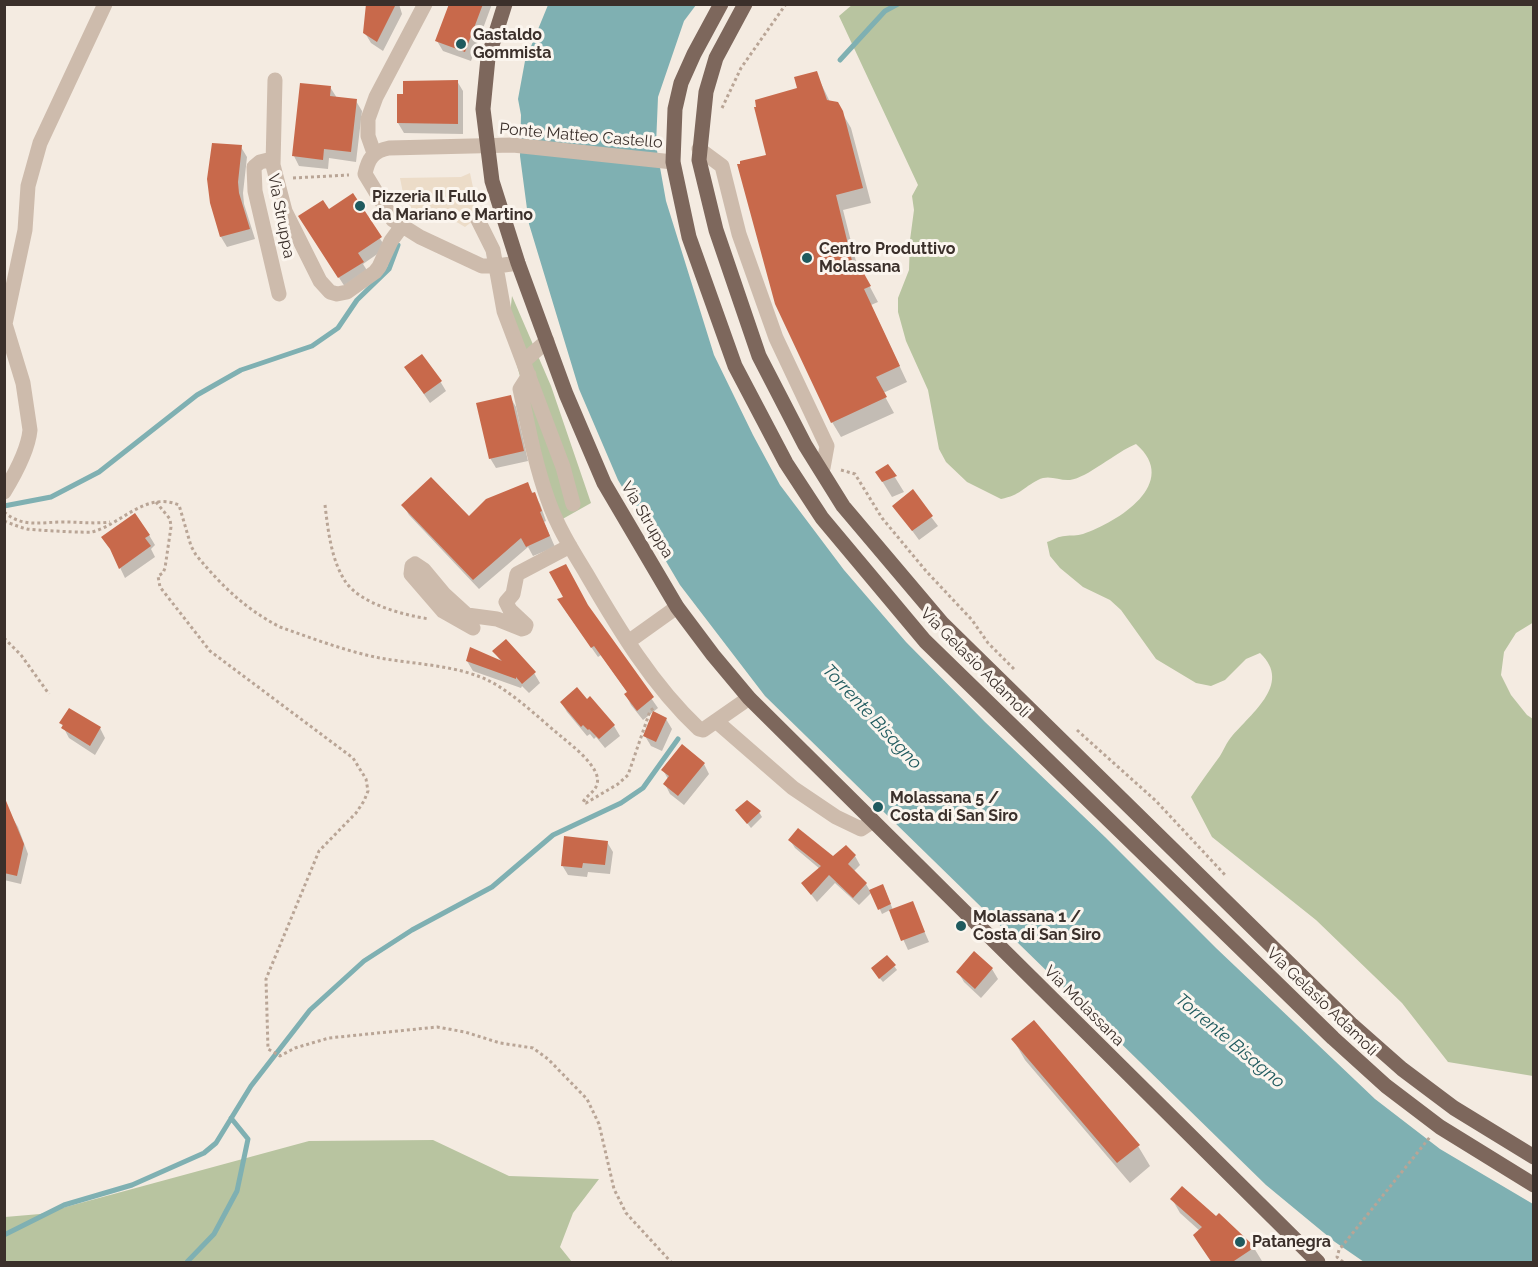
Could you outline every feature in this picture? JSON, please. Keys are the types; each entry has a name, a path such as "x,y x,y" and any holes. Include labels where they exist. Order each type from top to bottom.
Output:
{"main road":[{"name":"Via Struppa","path":"505,4 488,58 483,109 492,181 518,263 566,393 604,483 677,607 749,698"},
{"name":"Via Gelasio Adamoli","path":"721,4 681,83 668,162 689,237 735,366 786,463 822,518 917,633 1333,1038 1386,1086 1440,1127 1533,1185"},
{"name":"Via Gelasio Adamoli","path":"745,4 716,58 706,92 699,160 716,230 759,356 805,445 843,506 942,623 1351,1024 1402,1069 1454,1108 1533,1157"},
{"name":"Via Molassana","path":"749,698 1318,1263"}],"street":[{"path":"4,492 19,465 30,437 23,383 5,324 25,230 28,186 40,143 105,4"},
{"path":"374,153 368,136 368,119 376,97 425,4"},
{"name":"Via Struppa","path":"274,80 274,172"},
{"path":"487,145 389,148 374,153 368,162 365,174 393,220 402,226 451,253 482,266 518,263"},
{"name":"Ponte Matteo Castello","path":"487,145 513,145 668,162"},
{"path":"699,149 722,166 739,234 776,338 827,446 823,468"},
{"name":"Via Struppa","path":"279,294 255,191 253,171 260,162 268,160 274,172 285,211 320,281 327,290 334,293 347,292 377,270 391,241 402,226"},
{"path":"477,218 493,250 504,311 566,478 573,504"},
{"path":"546,341 526,368 520,388 534,454 548,501 568,543 628,642 669,697 699,729 703,730 749,698"},
{"path":"548,501 566,478"},
{"path":"515,564 568,543"},
{"path":"473,628 443,610 411,574 412,566 415,564 424,570 450,601 467,615 497,619 522,629 526,625 510,610 506,602 513,594 517,574 568,543"},
{"path":"628,642 677,607"},
{"path":"716,721 793,788 836,817 861,829 873,821"}],"path":[{"path":"719,114 741,68 786,4"},
{"path":"274,172 365,174"},
{"path":"823,468 830,467 855,474 882,518 926,571 972,620 988,643 1020,674"},
{"path":"156,502 167,514 171,527 165,568 158,576 160,587 210,651 353,758 366,779 368,791 364,801 319,851 266,979 268,1049 280,1056 294,1048 328,1038 436,1027 465,1032 500,1043 533,1048 548,1059 587,1099 599,1124 614,1189 626,1213 671,1263"},
{"path":"4,521 28,530 67,530 87,533 133,510 156,502 179,505 191,546 196,555 239,602 269,621 291,631 354,652 468,674 494,683 507,692 571,745 592,766 598,779 594,791 583,802 586,803 628,775 650,711 669,697"},
{"path":"325,504 329,535 337,565 346,583 363,597 384,607 402,614 433,619"},
{"path":"4,512 18,522 28,524 67,522 91,525 112,522"},
{"path":"4,638 21,654 50,694"},
{"path":"1072,725 1156,801 1228,878"},
{"path":"1343,1263 1337,1257 1339,1250 1429,1137"}],"green space":[{"path":"853,4 1533,5 1534,622 1516,633 1504,652 1501,675 1511,695 1533,719 1533,1076 1448,1062 1402,1003 1316,920 1212,837 1191,797 1229,740 1264,699 1270,688 1272,677 1269,665 1260,653 1246,659 1225,680 1211,686 1196,683 1156,659 1121,610 1110,600 1083,587 1060,568 1050,556 1047,542 1060,537 1081,535 1097,528 1127,511 1140,499 1148,486 1152,473 1148,459 1136,444 1077,478 1066,480 1042,478 1017,493 1001,499 967,482 946,462 939,449 928,390 906,341 898,312 898,298 909,270 914,210 912,196 918,185 839,16"},
{"path":"512,296 551,386 591,503 559,521 508,332"},
{"path":"433,1140 509,1176 599,1179 573,1213 560,1247 572,1262 5,1262 5,1217 40,1214 309,1141"}],"shaded area":[{"path":"470,173 479,216 465,227 443,214 426,215 411,208 404,198 400,178 461,177"}],"water":[{"name":"Torrente Bisagno","path":"548,5 696,5 684,21 658,97 656,145 666,201 714,355 780,485 844,570 906,642 1216,948 1375,1099 1440,1149 1533,1204 1533,1262 1364,1262 1335,1242 1266,1185 765,696 680,585 618,480 579,389 529,224 520,156 521,115 518,99 525,61"}],"building":[{"path":"366,4 396,4 377,42 363,33"},
{"path":"449,4 483,4 465,52 435,41"},
{"name":"Centro Produttivo Molassana","path":"817,71 827,100 838,102 843,111 863,188 836,195 855,273 862,270 871,286 864,289 900,366 876,377 887,397 831,423 775,304 737,164 740,164 740,161 766,155 754,107 756,107 755,100 797,88 794,77"},
{"path":"458,80 458,124 397,123 397,94 403,94 403,81"},
{"path":"300,83 331,86 330,96 357,99 351,152 324,149 323,160 292,156"},
{"path":"212,143 242,145 239,193 250,229 220,237 210,203 207,179"},
{"path":"353,193 382,237 358,253 364,262 338,278 298,216 323,200 329,209"},
{"path":"422,354 442,381 424,394 404,367"},
{"path":"511,395 524,451 489,459 476,403"},
{"path":"888,464 897,476 882,482 875,472"},
{"path":"431,477 469,516 486,499 528,482 532,493 535,492 550,536 526,547 521,538 473,580 401,505"},
{"path":"913,489 933,516 912,531 892,506"},
{"path":"135,513 150,535 145,538 151,546 119,569 110,549 101,537"},
{"path":"566,564 588,605 654,697 637,711 624,694 627,692 594,646 591,648 557,599 563,597 549,572"},
{"path":"506,639 536,672 522,684 516,677 516,679 466,661 470,647 502,661 492,651"},
{"path":"577,687 587,699 590,696 615,725 599,739 583,725 581,727 560,702"},
{"path":"69,708 101,727 90,746 61,728 63,725 59,723"},
{"path":"653,711 667,718 656,742 643,736"},
{"path":"682,744 705,763 678,796 663,784 669,776 661,770"},
{"path":"4,796 24,844 17,876 4,873"},
{"path":"747,800 761,811 747,824 735,810"},
{"path":"798,828 833,856 846,845 856,855 848,864 867,883 853,898 829,875 811,895 801,883 821,866 788,840"},
{"path":"564,836 608,841 605,865 583,863 582,868 561,866"},
{"path":"883,884 891,904 878,910 869,890"},
{"path":"913,901 925,932 901,941 889,910"},
{"path":"974,951 993,968 975,989 956,972"},
{"path":"887,955 896,965 879,979 871,968"},
{"path":"1034,1020 1140,1145 1117,1163 1011,1039"},
{"path":"1182,1186 1216,1216 1219,1213 1255,1247 1231,1263 1212,1263 1193,1235 1202,1227 1170,1199"}],"waterway":[{"path":"840,60 885,11 898,4"},
{"path":"4,506 51,497 99,472 197,395 241,370 312,346 338,328 357,300 389,269 398,245"},
{"path":"4,1235 64,1205 132,1185 204,1153 216,1143 251,1086 310,1010 364,961 412,930 492,887 553,835 621,803 643,788 678,739"},
{"path":"187,1262 214,1234 237,1191 248,1139 231,1118"}],"place":[{"name":"Gastaldo Gommista","path":"461,44"},
{"name":"Pizzeria Il Fullo da Mariano e Martino","path":"360,206"},
{"name":"Centro Produttivo Molassana","path":"807,258"},
{"name":"Molassana 5 / Costa di San Siro","path":"878,807"},
{"name":"Molassana 1 / Costa di San Siro","path":"961,926"},
{"name":"Patanegra","path":"1240,1242"}]}
